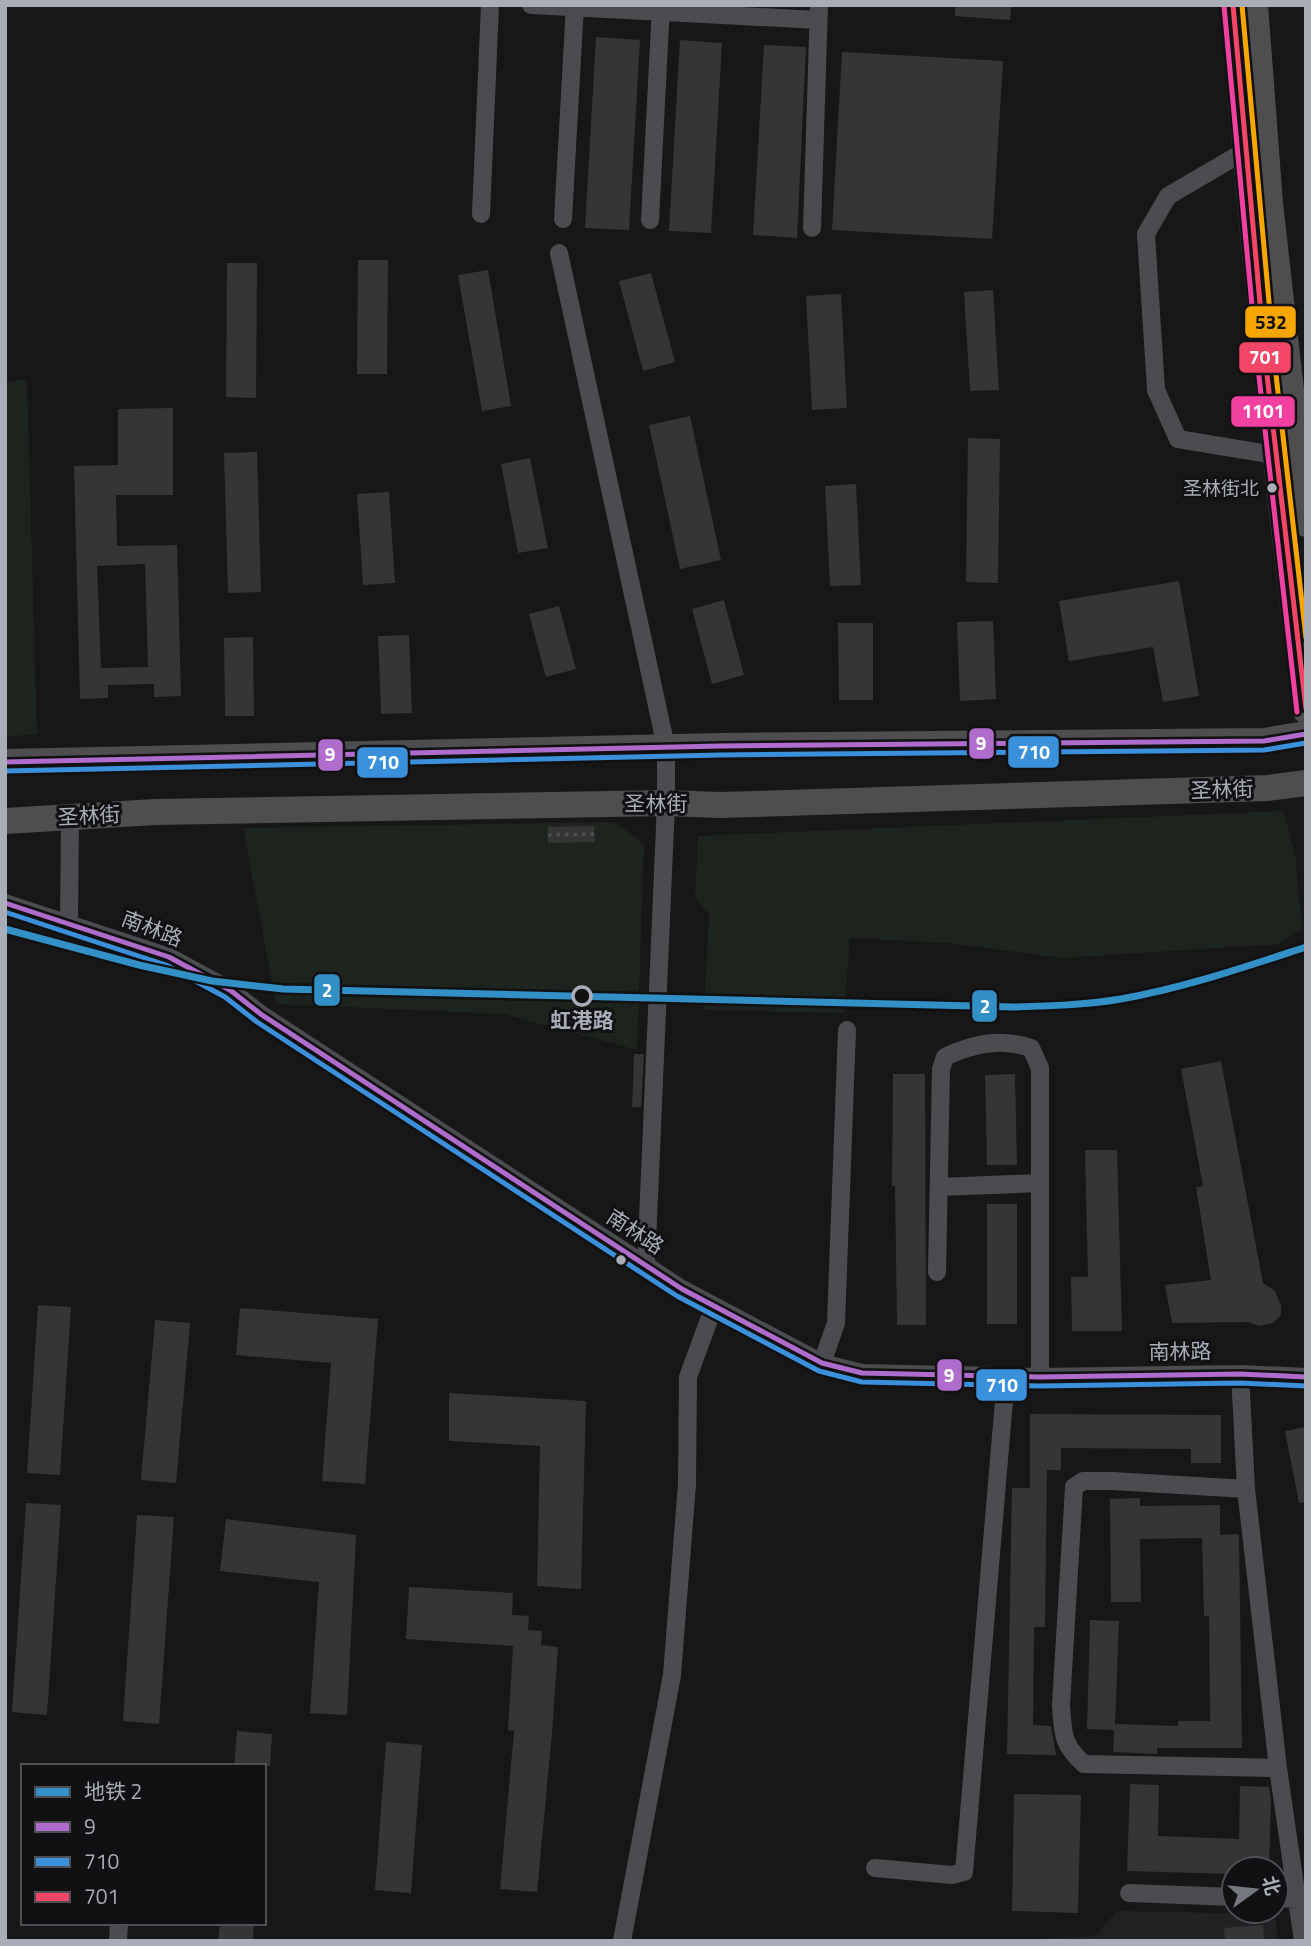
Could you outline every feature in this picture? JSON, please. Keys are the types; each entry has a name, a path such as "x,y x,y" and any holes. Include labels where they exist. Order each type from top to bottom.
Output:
{"highway":[{"path":"1233,5 1275,455 1306,711"},
{"path":"1255,5 1270,203 1306,524"},
{"path":"5,762 666,747 1264,741 1306,734"},
{"name":"圣林街","path":"5,821 155,812 666,803 720,805 1032,796 1268,789 1306,783"}],"street":[{"path":"481,214 490,5"},
{"path":"531,5 819,13 812,228"},
{"path":"563,219 575,6"},
{"path":"650,220 660,8"},
{"path":"1245,151 1168,196 1146,234 1156,390 1178,439 1275,455"},
{"path":"559,253 666,747 666,803 646,1266"},
{"path":"69,923 70,817"},
{"name":"南林路","path":"5,902 169,957 230,990 262,1015 646,1266 714,1306 822,1363 862,1373 1006,1377 1240,1374 1306,1377"},
{"path":"822,1363 836,1323 847,1030"},
{"path":"937,1272 941,1069 945,1058 960,1050 989,1042 1011,1042 1031,1048 1040,1068 1040,1377"},
{"path":"939,1187 1040,1183"},
{"path":"622,1941 672,1675 687,1483 688,1377 714,1306"},
{"path":"1240,1374 1246,1489 1278,1768 1303,1941"},
{"path":"875,1868 952,1875 964,1872 1006,1377"},
{"path":"1246,1489 1113,1481 1083,1481 1074,1487 1061,1705 1063,1728 1068,1749 1084,1765 1278,1768"},
{"path":"1129,1893 1220,1896"},
{"path":"1290,1899 1298,1899"}],"path":[{"path":"548,835 595,834"}],"shaded area":[{"path":"27,380 37,735 5,736 5,381"},
{"path":"1283,811 1295,853 1302,929 1279,944 1062,958 947,943 850,938 844,1013 704,1010 709,914 695,899 698,836"},
{"path":"614,822 644,843 637,1050 504,1014 276,1004 243,828"},
{"path":"1117,1911 1220,1913 1220,1925 1276,1925 1278,1941 997,1941 1095,1936"}],"building":[{"path":"955,5 1011,5 1010,20 955,16"},
{"path":"596,37 640,40 629,230 585,228"},
{"path":"680,40 722,43 711,233 669,231"},
{"path":"764,45 806,47 797,238 753,235"},
{"path":"842,52 1003,61 992,239 832,230"},
{"path":"358,260 388,260 387,374 357,374"},
{"path":"227,263 257,263 256,398 226,397"},
{"path":"488,270 511,406 482,411 458,275"},
{"path":"651,273 675,362 643,371 619,281"},
{"path":"993,290 999,390 970,391 964,292"},
{"path":"841,294 847,408 812,410 806,296"},
{"path":"173,408 173,495 116,495 117,546 177,545 181,696 154,697 154,684 108,685 108,698 80,699 74,466 118,465 118,409","holes":["145,564 148,667 101,668 97,566"]},
{"path":"690,416 721,560 680,569 649,425"},
{"path":"968,438 1000,439 998,583 966,582"},
{"path":"257,452 261,592 228,593 224,453"},
{"path":"530,458 548,548 518,553 501,464"},
{"path":"856,484 861,585 830,586 825,486"},
{"path":"389,492 395,583 363,585 357,494"},
{"path":"1179,581 1199,696 1163,702 1153,647 1069,661 1059,601"},
{"path":"724,600 744,675 712,684 692,609"},
{"path":"559,606 576,669 546,677 529,614"},
{"path":"993,621 996,699 960,701 957,622"},
{"path":"838,623 873,623 873,700 839,700"},
{"path":"409,635 412,713 381,714 378,636"},
{"path":"253,637 254,716 225,716 224,638"},
{"path":"594,826 595,842 548,843 548,827"},
{"path":"634,1054 644,1054 641,1107 632,1107"},
{"path":"1221,1061 1263,1283 1275,1291 1281,1305 1281,1315 1273,1323 1260,1326 1248,1322 1172,1323 1165,1285 1211,1280 1196,1187 1203,1186 1181,1069"},
{"path":"893,1074 925,1074 926,1325 897,1325 895,1186 892,1186"},
{"path":"1015,1074 1017,1165 987,1165 985,1075"},
{"path":"1085,1150 1117,1150 1122,1331 1072,1331 1071,1277 1088,1277"},
{"path":"987,1204 1017,1204 1017,1324 987,1324"},
{"path":"38,1305 71,1307 60,1475 27,1473"},
{"path":"240,1308 378,1319 365,1484 322,1481 331,1363 236,1355"},
{"path":"155,1320 190,1323 176,1483 141,1480"},
{"path":"449,1393 586,1401 581,1589 537,1586 540,1446 449,1441"},
{"path":"1030,1414 1221,1415 1221,1463 1191,1463 1191,1449 1061,1448 1061,1470 1047,1470 1045,1627 1034,1627 1033,1725 1051,1726 1056,1755 1007,1754 1012,1488 1030,1488"},
{"path":"1306,1427 1306,1502 1299,1503 1285,1431"},
{"path":"1140,1498 1140,1506 1220,1505 1220,1535 1239,1534 1242,1748 1157,1748 1157,1754 1113,1752 1114,1730 1087,1729 1090,1620 1119,1621 1115,1724 1178,1726 1178,1721 1210,1721 1209,1616 1204,1616 1202,1538 1140,1539 1141,1602 1111,1602 1110,1499"},
{"path":"26,1503 61,1505 47,1715 12,1712"},
{"path":"137,1515 174,1517 159,1724 123,1721"},
{"path":"226,1519 356,1535 347,1715 310,1713 319,1582 220,1571"},
{"path":"409,1587 513,1593 512,1615 529,1616 528,1630 542,1631 541,1645 558,1647 537,1892 500,1889 514,1731 508,1730 513,1646 406,1639"},
{"path":"237,1731 272,1734 270,1766 234,1764"},
{"path":"386,1742 422,1745 411,1893 375,1890"},
{"path":"1130,1784 1159,1785 1158,1836 1239,1839 1240,1786 1269,1787 1269,1855 1220,1855 1220,1874 1127,1871"},
{"path":"1014,1794 1081,1795 1078,1913 1012,1911"},
{"path":"220,1925 254,1925 253,1941 218,1941"},
{"path":"1263,1925 1264,1941 1225,1941 1224,1928"}],"metro line":[{"name":"2","path":"5,929 139,965 212,981 283,989 1014,1007 1121,999 1168,989 1306,947"}],"transit line":[{"name":"701","path":"1233,5 1265,358 1306,709"},
{"name":"532","path":"1242,5 1274,357 1306,638"},
{"name":"1101","path":"1224,6 1257,359 1297,712"},
{"name":"9","path":"5,762 720,746 1264,741 1306,734"},
{"name":"710","path":"5,771 720,755 1264,750 1306,743"},
{"name":"9","path":"5,903 169,957 230,990 262,1015 682,1289 822,1363 862,1373 1040,1377 1240,1374 1306,1377"},
{"name":"710","path":"5,912 166,965 225,997 257,1022 677,1296 819,1371 862,1382 1040,1386 1240,1383 1306,1386"}],"place":[{"name":"圣林街北","path":"1272,488"},
{"name":"虹港路","path":"582,996"}]}
